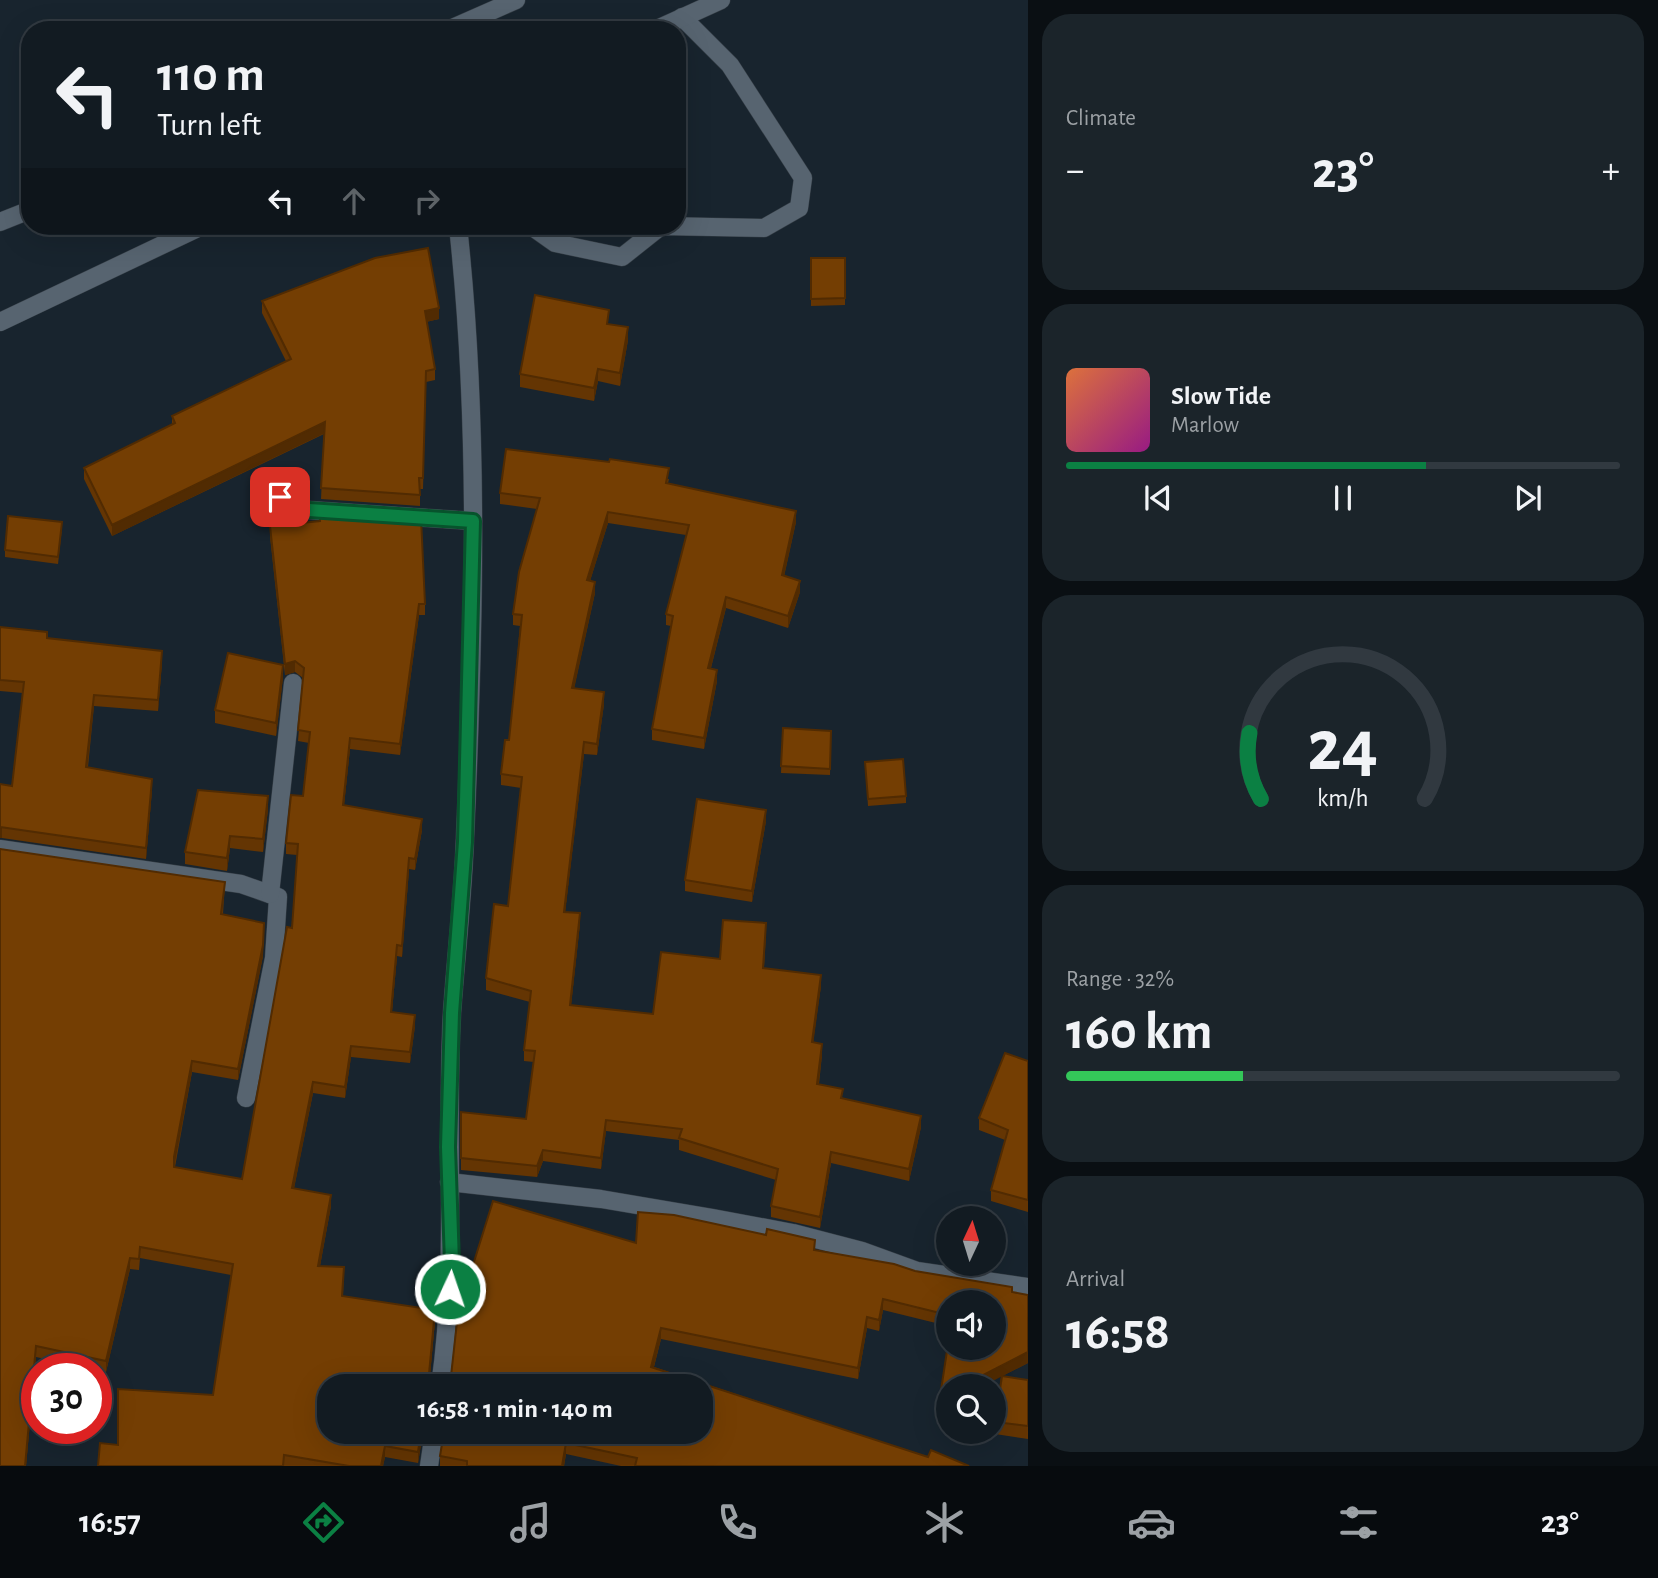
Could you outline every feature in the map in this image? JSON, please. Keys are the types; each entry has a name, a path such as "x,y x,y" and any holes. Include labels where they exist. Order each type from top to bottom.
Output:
{"street":[{"path":"468,21 516,0"},
{"path":"674,21 721,0"},
{"path":"682,17 730,65 803,178 799,208 764,228 686,226"},
{"path":"0,222 21,214"},
{"path":"0,322 183,235"},
{"path":"441,1374 452,1263 449,1182 452,1013 465,842 473,521 468,324 459,235"},
{"path":"544,235 555,243 622,257 650,235"},
{"path":"267,486 294,509 473,521"},
{"path":"270,894 293,683"},
{"path":"0,849 241,884 278,897 279,916 246,1098"},
{"path":"449,1182 601,1199 780,1230 862,1251 917,1271 1028,1287"},
{"path":"429,1466 432,1444"}],"building":[{"path":"428,248 439,308 425,311 435,369 426,371 423,478 419,478 420,495 321,488 325,422 112,525 84,468 175,423 172,416 291,359 262,301 375,258"},
{"path":"811,258 845,258 845,298 811,299"},
{"path":"535,295 609,310 607,324 628,327 620,373 598,369 594,388 520,374"},
{"path":"506,449 609,462 610,459 669,468 666,483 796,511 782,575 800,581 788,616 726,597 708,668 717,670 704,738 652,729 673,616 666,614 689,525 608,512 587,580 595,582 572,688 604,692 597,744 584,742 564,912 580,913 570,1005 653,1014 661,952 720,959 723,920 766,923 763,968 821,975 812,1042 822,1044 817,1084 843,1089 841,1098 921,1116 909,1169 831,1152 820,1217 771,1206 778,1169 679,1138 682,1129 606,1120 601,1158 543,1150 537,1166 461,1158 461,1112 526,1119 535,1051 524,1050 531,991 486,978 494,904 508,906 522,777 501,774 505,740 509,740 522,615 513,614 519,572 540,498 500,493"},
{"path":"320,511 421,518 425,604 419,604 400,744 350,738 343,805 422,819 415,859 409,858 402,946 397,945 391,1012 415,1015 410,1052 351,1046 345,1087 313,1082 292,1188 331,1195 318,1266 344,1267 342,1296 435,1310 429,1374 317,1374 317,1444 419,1444 418,1452 385,1446 381,1466 349,1466 284,1455 283,1466 98,1466 100,1444 118,1445 118,1389 213,1395 233,1264 140,1247 139,1259 130,1258 108,1353 69,1353 36,1346 35,1353 21,1353 21,1444 27,1444 25,1466 0,1466 0,849 225,882 221,914 264,923 263,945 238,1069 192,1061 174,1157 174,1167 242,1179 287,927 292,928 298,844 286,843 291,795 303,796 310,732 298,730 304,668 295,661 285,664 270,526 320,521"},
{"path":"8,516 62,522 58,557 5,550"},
{"path":"0,627 47,632 47,638 162,651 158,700 94,695 86,767 152,779 146,848 0,827 0,784 12,786 24,682 0,680"},
{"path":"228,653 283,665 276,723 215,710"},
{"path":"783,728 831,731 830,769 781,766"},
{"path":"903,759 906,796 868,799 865,762"},
{"path":"198,790 268,796 263,839 230,836 227,858 185,852"},
{"path":"697,799 766,810 752,891 685,880"},
{"path":"1005,1053 1028,1061 1028,1200 991,1190 1008,1130 979,1118"},
{"path":"493,1201 636,1243 638,1212 674,1215 766,1235 767,1229 815,1240 814,1250 894,1264 936,1276 1012,1287 1012,1292 1028,1295 1028,1352 985,1374 943,1374 946,1360 1006,1360 1006,1290 936,1290 936,1312 883,1299 879,1320 867,1317 858,1368 661,1328 651,1367 673,1374 451,1374 458,1313"},
{"path":"1006,1377 1028,1380 1028,1426 1006,1423"},
{"path":"713,1387 928,1457 931,1450 969,1466 635,1466 637,1458 571,1444 713,1444"},
{"path":"442,1444 566,1444 562,1466 467,1466 467,1461 440,1456"}],"route":[{"path":"280,497 294,509 473,521 465,842 452,1013 448,1147 452,1263 450,1289"}]}
